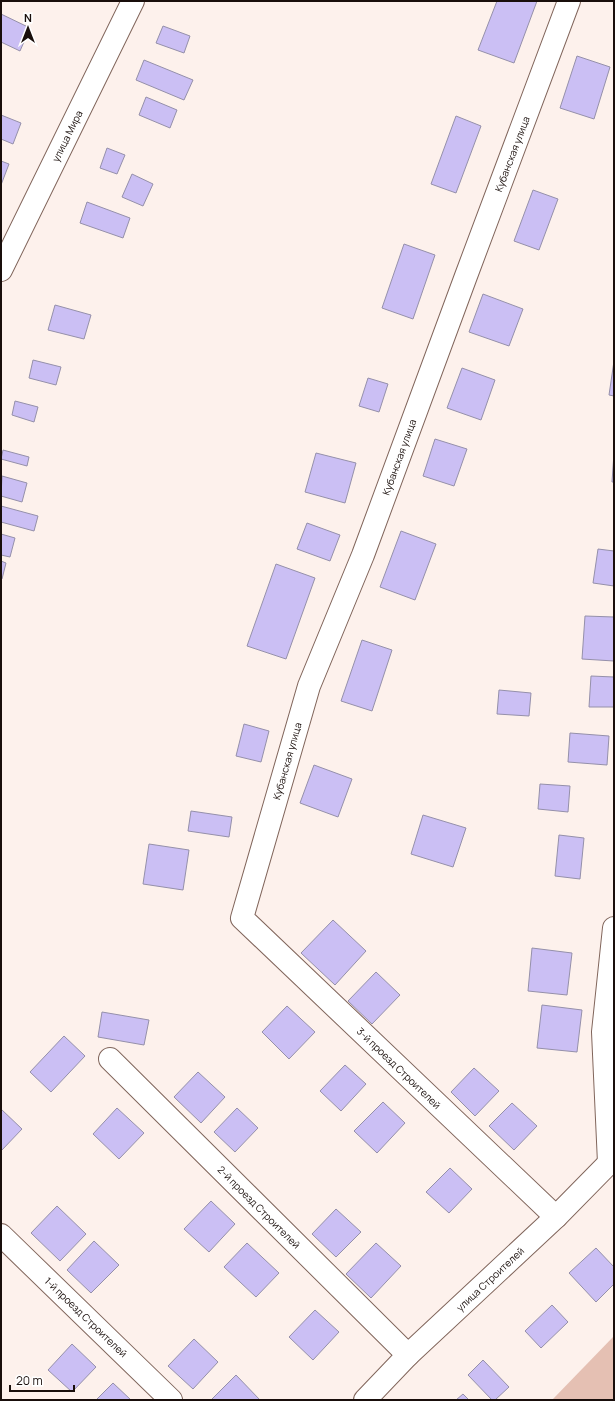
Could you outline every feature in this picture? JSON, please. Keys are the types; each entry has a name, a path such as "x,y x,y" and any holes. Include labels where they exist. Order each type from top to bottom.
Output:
{"street":[{"name":"улица Мира","path":"1,270 132,1"},
{"name":"Кубанская улица","path":"242,918 309,686 363,556 569,1"},
{"name":"3-й проезд Строителей","path":"242,918 556,1217"},
{"path":"612,1160 603,1032 614,928"},
{"name":"2-й проезд Строителей","path":"110,1059 408,1355"},
{"name":"улица Строителей","path":"365,1400 408,1355 556,1217 612,1160"},
{"name":"1-й проезд Строителей","path":"1,1235 171,1400"}],"shaded area":[{"path":"614,1336 614,1400 552,1400"}],"building":[{"path":"497,1 537,1 514,63 478,50"},
{"path":"1,14 30,28 20,51 1,42"},
{"path":"163,26 190,36 184,53 156,43"},
{"path":"577,56 610,67 594,119 560,108"},
{"path":"144,60 193,80 184,100 136,80"},
{"path":"146,97 177,110 170,128 139,115"},
{"path":"1,115 21,123 13,144 1,139"},
{"path":"456,116 481,126 456,193 431,184"},
{"path":"107,148 125,155 117,174 100,168"},
{"path":"1,161 9,164 1,185"},
{"path":"132,174 153,184 143,206 122,197"},
{"path":"533,190 558,199 539,250 514,241"},
{"path":"87,202 130,218 123,238 80,223"},
{"path":"404,244 435,255 413,319 382,308"},
{"path":"483,294 523,309 509,346 469,332"},
{"path":"55,305 91,315 84,339 48,330"},
{"path":"33,360 61,367 56,385 29,378"},
{"path":"614,361 614,396 609,395"},
{"path":"462,368 495,380 481,420 447,408"},
{"path":"368,378 388,384 379,412 359,406"},
{"path":"15,401 38,407 34,422 12,415"},
{"path":"435,439 467,449 454,486 423,476"},
{"path":"3,450 29,457 27,466 1,459"},
{"path":"316,453 356,463 345,503 305,492"},
{"path":"614,453 614,482 612,482"},
{"path":"2,476 27,483 22,502 1,496"},
{"path":"1,506 38,516 34,531 1,522"},
{"path":"307,523 340,535 330,561 297,549"},
{"path":"401,531 436,544 415,600 380,587"},
{"path":"1,534 15,538 10,557 1,555"},
{"path":"598,549 614,551 614,586 593,583"},
{"path":"1,561 6,563 2,579 1,579"},
{"path":"276,564 315,578 286,659 247,646"},
{"path":"585,616 614,617 614,661 582,659"},
{"path":"362,640 392,650 372,711 341,701"},
{"path":"591,676 614,677 614,707 589,707"},
{"path":"499,690 531,693 529,716 497,714"},
{"path":"244,724 269,731 261,762 236,756"},
{"path":"570,733 609,736 607,765 568,762"},
{"path":"314,765 352,779 338,817 300,803"},
{"path":"540,784 570,786 568,812 538,809"},
{"path":"191,811 232,817 229,837 188,831"},
{"path":"423,815 466,828 453,867 411,854"},
{"path":"559,835 584,838 580,879 555,876"},
{"path":"149,844 189,850 183,890 143,884"},
{"path":"333,920 366,951 335,985 301,953"},
{"path":"532,948 572,953 567,995 528,991"},
{"path":"376,972 400,995 372,1024 348,1001"},
{"path":"542,1005 582,1010 577,1052 537,1048"},
{"path":"287,1006 315,1032 289,1059 262,1032"},
{"path":"102,1012 149,1020 144,1045 98,1037"},
{"path":"64,1036 85,1056 51,1092 30,1072"},
{"path":"345,1065 366,1084 341,1111 320,1091"},
{"path":"474,1068 499,1091 475,1116 451,1092"},
{"path":"198,1072 225,1097 201,1123 174,1097"},
{"path":"383,1102 405,1123 377,1153 354,1131"},
{"path":"512,1103 537,1126 514,1150 489,1126"},
{"path":"117,1108 144,1133 119,1159 93,1134"},
{"path":"237,1108 258,1128 235,1152 214,1132"},
{"path":"1,1109 22,1129 1,1151"},
{"path":"450,1168 472,1189 449,1213 426,1192"},
{"path":"211,1201 235,1224 209,1252 184,1229"},
{"path":"57,1206 86,1234 60,1261 31,1233"},
{"path":"336,1209 361,1232 336,1257 312,1234"},
{"path":"94,1241 119,1265 91,1293 67,1270"},
{"path":"247,1243 279,1273 256,1297 224,1267"},
{"path":"376,1243 401,1266 371,1298 346,1274"},
{"path":"596,1248 614,1267 614,1284 596,1302 569,1273"},
{"path":"552,1305 568,1322 541,1348 525,1331"},
{"path":"315,1310 339,1332 313,1360 289,1337"},
{"path":"194,1339 218,1362 193,1389 168,1366"},
{"path":"72,1344 96,1367 72,1392 48,1370"},
{"path":"483,1360 509,1387 495,1400 492,1400 468,1375"},
{"path":"236,1375 260,1400 211,1400"},
{"path":"113,1383 131,1400 96,1400"},
{"path":"463,1394 469,1400 456,1400"}]}
